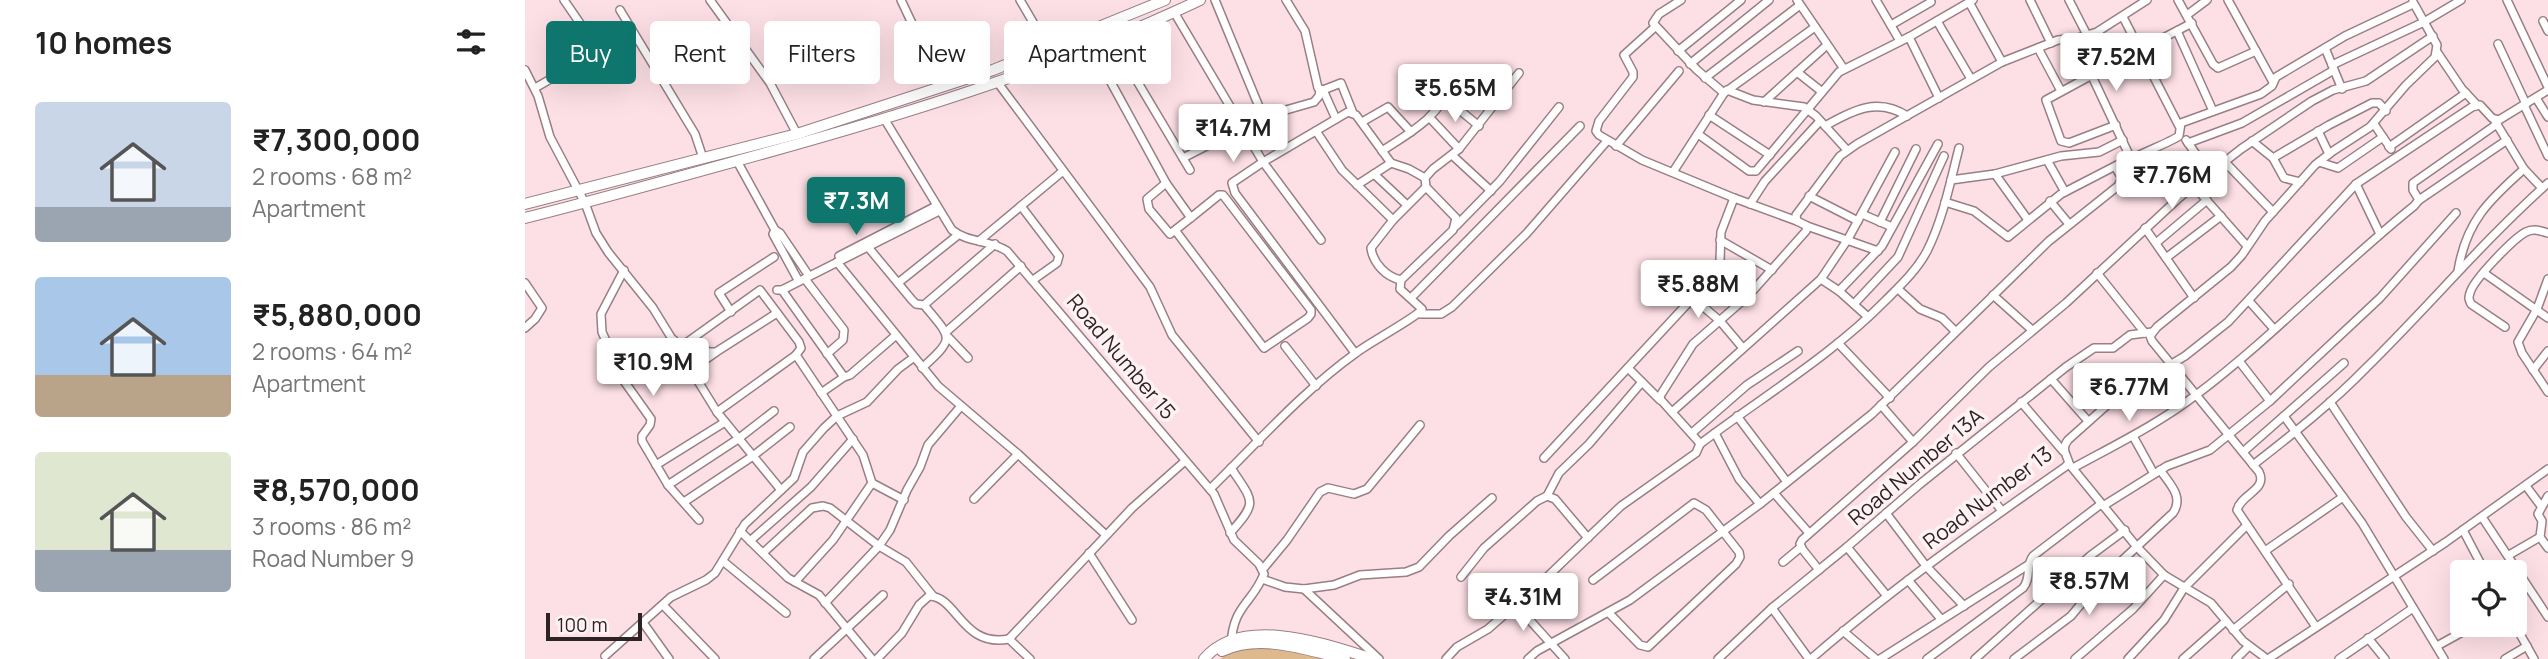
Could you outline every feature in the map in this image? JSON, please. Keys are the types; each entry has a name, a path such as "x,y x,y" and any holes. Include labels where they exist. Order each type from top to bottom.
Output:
{"highway":[{"path":"1113,21 1165,0"},
{"path":"1153,21 1200,0"},
{"path":"525,204 797,134 1004,64"},
{"path":"525,218 884,120 1004,81"},
{"path":"840,120 844,131"},
{"path":"1204,659 1214,648 1246,636 1282,636 1373,659"},
{"path":"1212,659 1231,643 1278,644 1345,659"}],"street":[{"path":"535,88 599,51 564,0"},
{"path":"710,0 770,83 797,134"},
{"path":"901,0 942,87"},
{"path":"1020,0 1032,21"},
{"path":"1215,0 1260,110 1265,116"},
{"path":"1286,0 1305,31 1317,84 1336,119"},
{"path":"1681,0 1654,19 1655,27 1705,78 1726,92 1806,109 1847,150"},
{"path":"1727,0 1732,8"},
{"path":"1678,51 1741,0"},
{"path":"1690,64 1769,0"},
{"path":"1876,0 1900,41"},
{"path":"2030,0 2051,43"},
{"path":"2069,0 2087,36"},
{"path":"2131,0 2136,8"},
{"path":"1797,221 1795,215 1847,150 2002,62 2051,43 2087,36 2123,17 2147,0"},
{"path":"2178,0 2213,64 2218,68 2256,51"},
{"path":"2187,15 2207,0"},
{"path":"2228,0 2273,82"},
{"path":"2188,143 2242,122 2333,68 2461,0"},
{"path":"2419,200 2413,190 2413,183 2496,122 2548,89 2507,0"},
{"path":"1891,25 1930,1 1971,79"},
{"path":"1698,134 1753,172 1761,167 1821,91 1844,69 1909,37 1971,1 2002,62"},
{"path":"1705,78 1798,2 1844,69"},
{"path":"1945,202 1974,211 2008,237 2050,201 2065,192 2175,139 2185,121 2267,91 2276,78 2325,48 2413,2 2433,36 2437,52 2466,93 2496,122 2524,169 2545,185 2458,271 2382,353 2297,431 2253,465"},
{"path":"620,10 650,60"},
{"path":"1174,12 1263,162 1321,240"},
{"path":"2123,17 2180,129 2210,174"},
{"path":"2543,21 2548,31"},
{"path":"2140,50 2192,23"},
{"path":"1655,27 1624,55 1633,77 1597,126 1599,135 1642,160 1734,198 1878,251"},
{"path":"1673,172 1726,92 1815,27"},
{"path":"2177,31 2214,111"},
{"path":"1783,562 1801,547 1802,540 1809,533 1913,442 1989,367 2181,196 2252,141 2312,101 2366,81 2433,36"},
{"path":"1909,37 1939,98"},
{"path":"2074,38 2131,159"},
{"path":"2498,44 2548,156"},
{"path":"1764,102 1827,45"},
{"path":"2038,48 2061,91"},
{"path":"2325,48 2342,89"},
{"name":"Road Number 13A","path":"1718,659 1772,608 1957,453 2051,379 2094,348 2113,348 2130,335 2148,332 2231,267 2273,212 2319,162 2374,124 2437,52"},
{"path":"525,70 535,88 551,136 585,203 596,233 674,340 717,412 781,491"},
{"path":"1616,146 1679,71"},
{"path":"1797,72 1821,91"},
{"path":"1425,177 1459,149 1519,73"},
{"path":"2092,75 2049,97 2046,102 2063,143 2116,125"},
{"path":"998,83 1150,287 1172,335 1190,361 1259,442"},
{"path":"1183,158 1265,116 1314,102 1322,90 1341,83 1353,113 1391,163 1425,177"},
{"path":"1382,151 1430,118 1445,98 1450,83"},
{"path":"665,84 695,134 703,158"},
{"path":"1110,84 1166,183 1191,218"},
{"path":"1139,84 1190,170"},
{"path":"2389,147 2466,93"},
{"path":"1445,98 1479,126"},
{"path":"2536,98 2548,117"},
{"path":"2273,158 2372,103 2379,103 2386,111"},
{"path":"1750,204 1765,181 1823,124 1875,105 1893,108 1907,116"},
{"name":"Road Number 13","path":"1810,659 1926,566 2002,511 2071,466 2063,451 2068,440 2088,421 2115,398 2171,365 2214,334 2249,301 2356,184 2477,105"},
{"path":"1362,122 1388,107 1411,132"},
{"path":"1420,314 1422,309 1400,289 1401,280 1491,191 1559,107"},
{"path":"1353,113 1348,111 1236,178 1232,188 1355,353"},
{"path":"1709,116 1770,155"},
{"path":"1430,118 1459,149"},
{"path":"884,120 937,208 958,235 898,283"},
{"path":"2374,124 2396,157"},
{"path":"1411,298 1580,126"},
{"path":"1316,131 1342,170 1392,220"},
{"path":"2318,131 2329,154"},
{"path":"2319,162 2338,168 2383,137"},
{"path":"1951,180 1994,174 2061,156 2099,152 2123,140"},
{"path":"2507,140 2419,200 2239,361 2196,395 2133,436 2071,466 2137,547 2164,575 2211,603 2249,646 2267,659 2433,551 2548,470"},
{"path":"1210,489 1316,386 1355,353 1420,314 1441,314 1452,307 1527,233 1607,141"},
{"path":"2252,141 2273,158 2284,178 2300,182"},
{"path":"1839,291 1878,251 1938,144"},
{"path":"1447,659 1457,647 1488,629 1516,605 1621,506 1696,453 1700,444 1838,343 1898,289 1927,251 1945,202 1959,148"},
{"path":"1880,222 1916,149"},
{"path":"1672,412 1821,279 1848,239 1895,152"},
{"path":"2148,153 2181,196"},
{"path":"1452,155 1491,191"},
{"path":"1854,304 1903,250 1944,156"},
{"path":"2047,160 2065,192"},
{"path":"737,161 775,230 773,234 843,330 843,340 827,354"},
{"path":"2225,162 2273,212"},
{"path":"1357,185 1391,163"},
{"path":"1528,659 1551,643 1609,613 1723,533 1881,405 2069,224 2121,182 2122,178 2117,170 2121,163"},
{"path":"2458,271 2463,248 2477,215 2524,169"},
{"path":"979,241 1063,171"},
{"path":"1374,174 1407,205"},
{"path":"1994,174 2028,220"},
{"path":"1425,177 1426,187 1456,218 1456,226"},
{"path":"1166,183 1151,193 1147,204 1170,234 1175,230 1191,218 1219,195 1223,195 1311,310 1311,314 1264,348 1175,230"},
{"path":"2356,184 2380,234"},
{"path":"2194,186 2247,246"},
{"path":"1401,280 1386,273 1371,253 1373,244 1392,220 1426,187"},
{"path":"1809,196 1860,218 1892,226"},
{"path":"1544,458 1719,267 1720,240 1734,198"},
{"path":"2156,243 2207,200"},
{"path":"2050,201 2069,224"},
{"path":"1021,206 1059,256 1057,263 1033,280"},
{"path":"844,377 782,290 777,290 781,285 867,247 937,208"},
{"path":"803,276 937,208"},
{"path":"1843,631 1878,659 2028,565 2033,556 2102,505 2157,472 2192,455 2210,450 2270,401 2372,306 2456,213"},
{"path":"2166,258 2221,216"},
{"path":"1661,400 1660,396 1688,351 1772,270 1808,226"},
{"path":"2145,228 2194,298"},
{"path":"2505,327 2471,304 2471,289 2524,233 2535,229 2548,233"},
{"name":"Road Number 15","path":"958,235 995,244 1007,251 1021,266 1210,489 1218,500 1230,533 1239,547 1263,569"},
{"path":"1720,240 1772,270"},
{"path":"924,305 995,244"},
{"path":"867,247 916,304 924,305 968,358"},
{"path":"731,312 719,293 774,257"},
{"path":"837,262 922,368 1106,536"},
{"path":"922,368 942,350 947,334 1021,266"},
{"path":"624,270 601,314 602,332 615,364 650,417 650,425 641,438 668,485 698,520"},
{"path":"2097,273 2148,332 2152,341 2262,478 2261,483 2238,505 2237,510 2316,627"},
{"path":"2484,273 2548,318"},
{"path":"1821,279 1868,317"},
{"path":"2548,279 2537,309 2518,342 2522,353 2548,392"},
{"path":"525,283 542,308 525,328"},
{"path":"1898,289 1920,309 1942,318 1955,331"},
{"path":"679,348 760,290 801,345 796,355 717,412"},
{"path":"1993,295 2032,330"},
{"path":"1693,298 1720,321 1742,347"},
{"path":"2249,301 2274,329"},
{"path":"692,369 777,313"},
{"path":"821,393 850,375 895,336"},
{"path":"694,338 708,352 716,352"},
{"path":"615,364 674,340"},
{"path":"1838,343 1889,398"},
{"path":"1285,346 1316,386"},
{"path":"1692,433 1747,385 1798,351"},
{"path":"2533,370 2548,353"},
{"path":"795,582 847,521 872,483 867,462 796,355"},
{"path":"605,656 671,597 706,580 724,562 740,531 794,478 803,452 837,416 867,402 898,369 913,358"},
{"path":"2239,361 2270,401"},
{"path":"2243,452 2344,363"},
{"path":"1628,368 1700,444"},
{"path":"2051,379 2088,421"},
{"path":"1461,578 1484,548 1537,501 1547,496 1559,473 1589,444 1642,382"},
{"path":"2021,402 2063,451"},
{"path":"2330,402 2406,517 2433,551"},
{"path":"1881,405 1913,442"},
{"path":"825,603 879,546 890,530 928,445 961,406"},
{"path":"668,485 738,439 774,411"},
{"path":"1737,416 1787,482"},
{"path":"2284,416 2343,497 2445,658"},
{"path":"656,465 725,422"},
{"path":"1231,643 1238,612 1262,579 1263,569 1320,492 1328,488 1354,494 1367,489 1420,425"},
{"path":"684,502 753,456 790,427"},
{"path":"1715,433 1739,479 1760,505"},
{"path":"2014,659 2071,615 2100,582 2177,508 2178,497 2133,436"},
{"path":"750,541 811,486 853,439"},
{"path":"1957,453 2002,511"},
{"path":"974,499 1018,454"},
{"path":"763,553 817,506 830,508 879,546 905,562 933,596 974,633 996,642 1009,639 1132,508 1185,461"},
{"path":"1230,533 1248,513 1251,504 1248,494 1231,468"},
{"path":"872,483 904,500"},
{"path":"2525,486 2541,506"},
{"path":"1774,493 1809,533"},
{"path":"1547,496 1555,499 1588,538"},
{"path":"2548,496 2538,514 2542,521 2540,537 2548,548"},
{"path":"2266,551 2343,497"},
{"path":"1262,579 1285,587 1304,589 1335,585 1360,575 1406,572 1419,567 1492,498"},
{"path":"1593,580 1694,503 1706,510 1739,552 1739,560 1645,648 1609,613"},
{"path":"1886,513 1926,566 1964,606"},
{"path":"2482,517 2548,617"},
{"path":"2128,659 2164,620 2184,588 2247,526"},
{"path":"1975,659 2090,556 2125,530"},
{"path":"2463,530 2479,560"},
{"path":"740,531 795,582 814,591 875,659 902,633 925,598 933,596"},
{"path":"2509,555 2540,537"},
{"path":"1801,547 1819,570"},
{"path":"1847,547 1887,596"},
{"path":"1089,553 1132,620"},
{"path":"724,562 786,613"},
{"path":"1927,659 2023,588 2028,581 2028,565"},
{"path":"2075,659 2133,609 2164,575"},
{"path":"1908,580 1941,619"},
{"path":"2234,630 2288,584"},
{"path":"1304,589 1379,659"},
{"path":"814,659 883,595"},
{"path":"663,604 715,659"},
{"path":"1516,605 1565,659"},
{"path":"1772,608 1810,659"},
{"path":"2339,659 2413,608"},
{"path":"2183,659 2226,621"},
{"path":"643,624 669,659"},
{"path":"2437,646 2453,637"},
{"path":"2522,637 2534,659"},
{"path":"2368,638 2385,659"},
{"path":"1009,639 1030,659"},
{"path":"2236,659 2249,646"},
{"path":"2505,659 2527,646"}],"shaded area":[{"path":"1256,643 1323,659 1220,659 1233,649"}]}
